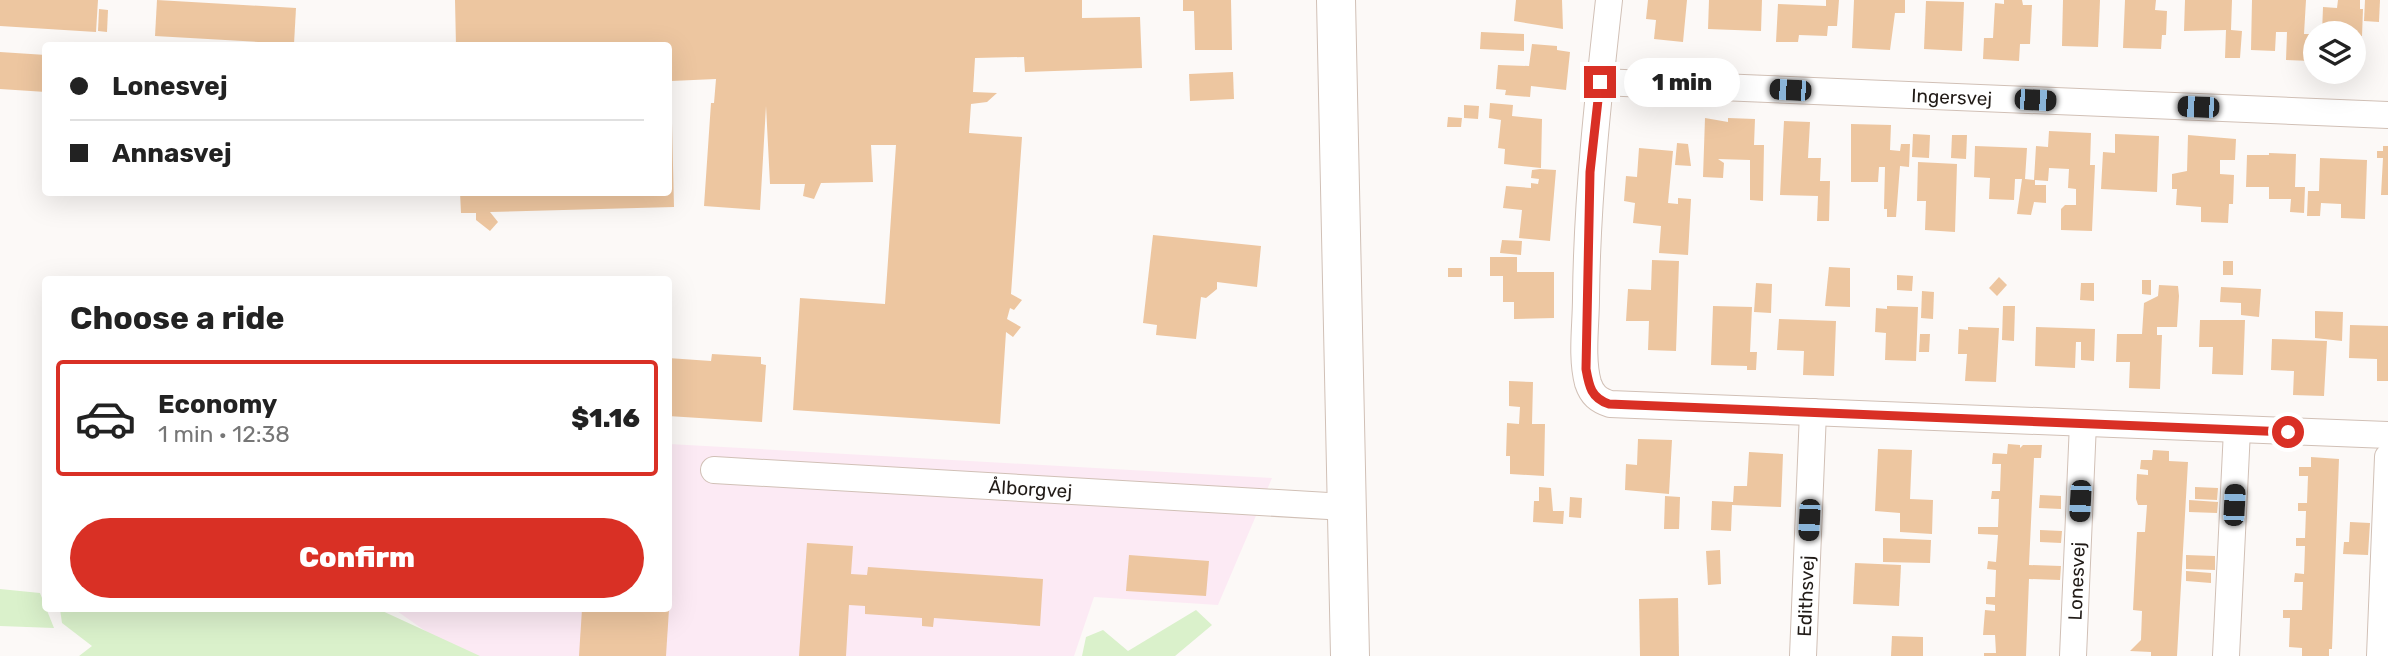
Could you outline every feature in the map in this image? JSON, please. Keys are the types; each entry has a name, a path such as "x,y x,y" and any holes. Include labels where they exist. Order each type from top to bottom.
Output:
{"main road":[{"path":"1336,0 1350,656"}],"street":[{"path":"1609,0 1590,172 1586,274 1586,369 1592,394 1609,404 2388,436"},
{"name":"Ingersvej","path":"1600,82 2388,115"},
{"name":"Edithsvej","path":"1803,656 1813,412"},
{"name":"Lonesvej","path":"2073,656 2083,423"},
{"path":"2226,656 2237,430"},
{"path":"2381,656 2388,457"},
{"name":"Ålborgvej","path":"714,470 1345,507"}],"shaded area":[{"path":"672,444 1272,478 1218,605 1094,597 1074,656 461,656 398,612 672,612"}],"green space":[{"path":"0,589 40,593 42,612 48,612 54,628 0,626"},
{"path":"1196,610 1212,625 1175,656 1082,656 1086,637 1103,630 1128,651"},
{"path":"60,612 385,612 480,656 79,656 92,646 62,623"}],"building":[{"path":"0,0 98,0 96,32 0,26"},
{"path":"157,0 296,8 294,42 155,36"},
{"path":"455,0 1082,0 1082,18 1140,17 1142,68 1025,72 1024,57 975,58 973,92 997,93 987,102 971,104 969,133 1022,137 1011,294 1022,300 1014,310 1010,308 1007,319 1021,327 1013,337 1006,332 1000,424 793,410 800,298 885,304 896,145 871,145 873,182 821,183 814,199 803,196 805,184 770,184 766,106 760,210 704,206 711,103 714,103 716,79 672,81 672,42 456,42"},
{"path":"1183,0 1231,0 1232,50 1195,50 1194,11 1183,11"},
{"path":"1516,0 1562,0 1563,29 1514,21"},
{"path":"1648,0 1687,0 1683,42 1654,39 1656,20 1646,19"},
{"path":"1709,0 1762,0 1761,31 1708,29"},
{"path":"1826,0 1839,0 1837,26 1828,26 1827,36 1799,35 1798,42 1776,42 1778,4 1826,6"},
{"path":"1854,0 1905,0 1905,13 1895,13 1890,50 1852,48"},
{"path":"2004,0 2022,0 2023,5 2032,5 2030,44 2020,44 2019,61 1983,59 1984,38 1993,38 1995,3 2004,4"},
{"path":"2063,0 2100,0 2098,47 2062,46"},
{"path":"2125,0 2156,0 2155,10 2167,11 2166,35 2162,35 2161,49 2123,48"},
{"path":"2185,0 2232,0 2231,30 2242,31 2240,58 2225,58 2226,30 2184,31"},
{"path":"2252,0 2306,0 2303,61 2286,60 2287,32 2276,32 2275,51 2251,50"},
{"path":"2338,0 2360,0 2363,21 2322,21 2323,7 2337,8"},
{"path":"2365,0 2380,0 2379,22 2364,21"},
{"path":"1926,1 1964,2 1962,51 1924,49"},
{"path":"99,9 108,10 107,32 98,31"},
{"path":"1481,32 1524,34 1524,51 1480,49"},
{"path":"1532,44 1557,46 1557,50 1570,52 1566,90 1531,86 1530,97 1505,95 1506,90 1496,89 1498,65 1529,66"},
{"path":"0,52 42,55 42,92 0,89"},
{"path":"1233,72 1234,99 1190,101 1189,74"},
{"path":"1490,103 1513,105 1512,116 1542,119 1541,168 1504,164 1505,149 1498,148 1501,120 1489,118"},
{"path":"1464,105 1479,106 1478,119 1464,118"},
{"path":"1448,117 1462,118 1461,127 1447,127"},
{"path":"1705,118 1728,122 1728,118 1755,119 1754,145 1764,145 1763,201 1750,200 1750,160 1718,159 1724,163 1723,178 1703,177"},
{"path":"1784,121 1810,122 1808,158 1821,158 1820,181 1830,181 1829,221 1817,221 1818,196 1780,195"},
{"path":"672,123 674,207 490,212 498,222 490,231 476,220 476,213 461,213 460,196 672,196"},
{"path":"1851,124 1891,125 1890,150 1900,151 1901,144 1910,144 1909,167 1900,166 1896,217 1887,217 1887,209 1884,209 1885,167 1879,167 1878,182 1851,182"},
{"path":"2049,131 2091,133 2090,165 2095,165 2092,231 2061,230 2061,209 2065,205 2076,205 2076,189 2068,188 2069,169 2049,168 2048,181 2035,180 2035,185 2046,185 2046,203 2034,202 2031,215 2017,214 2022,179 2015,179 2014,200 1989,199 1990,178 1974,177 1975,146 2027,148 2025,179 2034,180 2036,146 2048,147"},
{"path":"1913,134 1930,135 1929,158 1912,157"},
{"path":"2115,134 2159,136 2157,192 2101,189 2103,152 2115,153"},
{"path":"1952,135 1967,135 1966,159 1951,158"},
{"path":"2188,135 2236,139 2235,160 2220,160 2220,174 2234,175 2233,204 2229,204 2228,223 2201,222 2201,207 2176,205 2177,189 2172,189 2172,174 2187,171"},
{"path":"1677,143 1688,144 1691,166 1675,165"},
{"path":"2383,146 2388,146 2388,195 2381,195 2383,158 2377,158 2377,151 2383,151"},
{"path":"1639,148 1673,151 1668,203 1678,204 1678,198 1691,199 1688,255 1659,253 1661,226 1633,223 1635,203 1624,201 1626,176 1637,177"},
{"path":"2296,154 2295,187 2305,187 2304,213 2290,212 2291,199 2269,199 2269,187 2246,187 2247,155"},
{"path":"2320,158 2367,160 2365,219 2341,218 2341,204 2321,203 2320,216 2307,216 2308,191 2319,191"},
{"path":"1918,162 1957,164 1955,232 1925,230 1926,201 1917,201"},
{"path":"1532,170 1556,170 1550,241 1519,238 1522,210 1503,208 1506,186 1531,188 1531,183 1538,184 1539,179 1531,178"},
{"path":"1153,235 1261,246 1257,287 1217,282 1217,289 1206,298 1201,297 1196,339 1156,335 1157,325 1143,323"},
{"path":"1502,240 1522,241 1521,255 1500,253"},
{"path":"1490,257 1517,257 1517,272 1554,272 1554,318 1514,319 1514,302 1503,302 1503,276 1490,276"},
{"path":"1652,260 1679,261 1676,351 1648,350 1649,321 1626,321 1628,289 1651,290"},
{"path":"2223,261 2233,261 2233,275 2223,275"},
{"path":"1829,267 1850,268 1850,307 1825,306"},
{"path":"1448,268 1462,268 1462,277 1448,277"},
{"path":"1897,275 1913,276 1912,291 1897,290"},
{"path":"1999,277 2007,285 1997,296 1989,288"},
{"path":"2142,280 2151,280 2151,295 2142,294"},
{"path":"1756,283 1772,284 1771,313 1754,312"},
{"path":"2081,283 2094,283 2094,301 2080,300"},
{"path":"2159,285 2178,286 2179,296 2177,327 2157,327 2157,335 2162,335 2160,389 2129,388 2130,362 2116,362 2117,334 2142,334 2144,303 2158,296"},
{"path":"2221,287 2261,289 2259,317 2241,315 2241,303 2220,302"},
{"path":"1922,291 1934,292 1933,319 1921,318"},
{"path":"1713,306 1752,307 1750,352 1757,352 1756,370 1747,370 1747,366 1711,365"},
{"path":"1887,306 1918,307 1916,361 1885,360 1886,333 1875,332 1876,308 1887,309"},
{"path":"2003,306 2015,306 2014,341 2002,340"},
{"path":"2315,311 2343,312 2342,341 2315,338"},
{"path":"1779,319 1836,321 1834,376 1803,375 1804,351 1777,350"},
{"path":"2200,320 2245,320 2243,375 2212,374 2213,347 2199,347"},
{"path":"2350,325 2388,326 2388,381 2377,381 2377,359 2349,358"},
{"path":"1968,327 1999,328 1996,382 1965,381 1967,354 1958,354 1959,329 1968,330"},
{"path":"2036,327 2095,329 2094,361 2081,360 2081,342 2076,342 2075,368 2035,366"},
{"path":"1920,334 1930,334 1929,352 1919,352"},
{"path":"2272,339 2327,341 2324,396 2293,395 2294,371 2271,370"},
{"path":"712,354 761,357 761,364 766,365 762,422 672,416 672,358 711,361"},
{"path":"1509,381 1533,382 1532,424 1545,424 1544,476 1510,474 1510,456 1506,456 1507,423 1519,424 1520,407 1509,406"},
{"path":"1638,439 1672,440 1669,494 1625,490 1626,464 1637,465"},
{"path":"2008,444 2020,445 2020,448 2023,445 2042,445 2041,458 2034,458 2029,565 2061,566 2060,580 2029,579 2026,656 1984,656 1984,653 1996,653 1995,635 1983,635 1985,610 1995,611 1995,605 1986,604 1986,597 1995,597 1996,570 1987,569 1988,561 1996,562 1998,535 1978,534 1978,527 1998,527 1999,499 1991,499 1992,491 2000,491 2001,464 1992,464 1993,453 2007,454"},
{"path":"1878,449 1912,450 1910,499 1933,500 1932,534 1900,532 1900,513 1875,511"},
{"path":"2153,450 2169,451 2169,461 2188,462 2177,656 2151,656 2151,652 2130,651 2141,640 2142,611 2133,610 2137,532 2145,532 2147,505 2138,505 2136,499 2137,474 2148,475 2148,470 2140,469 2141,460 2152,460"},
{"path":"1749,452 1783,454 1781,507 1732,505 1731,531 1711,530 1712,501 1733,502 1734,486 1747,486"},
{"path":"2311,457 2339,459 2332,649 2329,649 2329,656 2302,656 2302,648 2289,647 2290,618 2283,618 2283,610 2302,610 2303,582 2294,582 2295,573 2304,574 2305,546 2296,546 2296,538 2305,538 2306,511 2298,511 2298,503 2307,503 2308,476 2299,476 2299,467 2311,467"},
{"path":"1539,487 1551,488 1553,511 1564,511 1563,524 1533,522 1534,501 1539,501"},
{"path":"2195,487 2218,488 2217,500 2195,499"},
{"path":"2040,495 2061,496 2061,509 2039,508"},
{"path":"1665,496 1680,497 1679,529 1664,529"},
{"path":"1570,497 1582,498 1581,518 1569,517"},
{"path":"2189,500 2218,502 2217,513 2189,512"},
{"path":"2350,522 2370,523 2368,555 2343,554 2344,542 2349,542"},
{"path":"2040,530 2062,531 2061,543 2040,542"},
{"path":"1883,538 1931,540 1930,563 1883,562"},
{"path":"807,543 853,546 851,574 867,575 868,567 1043,579 1040,626 934,618 933,627 922,626 922,618 865,614 865,606 849,605 846,656 799,656"},
{"path":"1720,550 1721,584 1708,585 1706,551"},
{"path":"1129,555 1209,561 1206,596 1126,591"},
{"path":"2186,555 2215,556 2215,570 2186,569"},
{"path":"1855,563 1901,565 1899,606 1853,604"},
{"path":"2186,571 2211,573 2211,583 2186,581"},
{"path":"1678,598 1679,656 1640,656 1639,599"},
{"path":"582,612 669,612 666,656 579,656"},
{"path":"1892,636 1923,637 1923,656 1891,656"}],"route":[{"path":"1600,82 1590,172 1586,369 1592,394 1600,401 1609,404 2288,432"}]}
